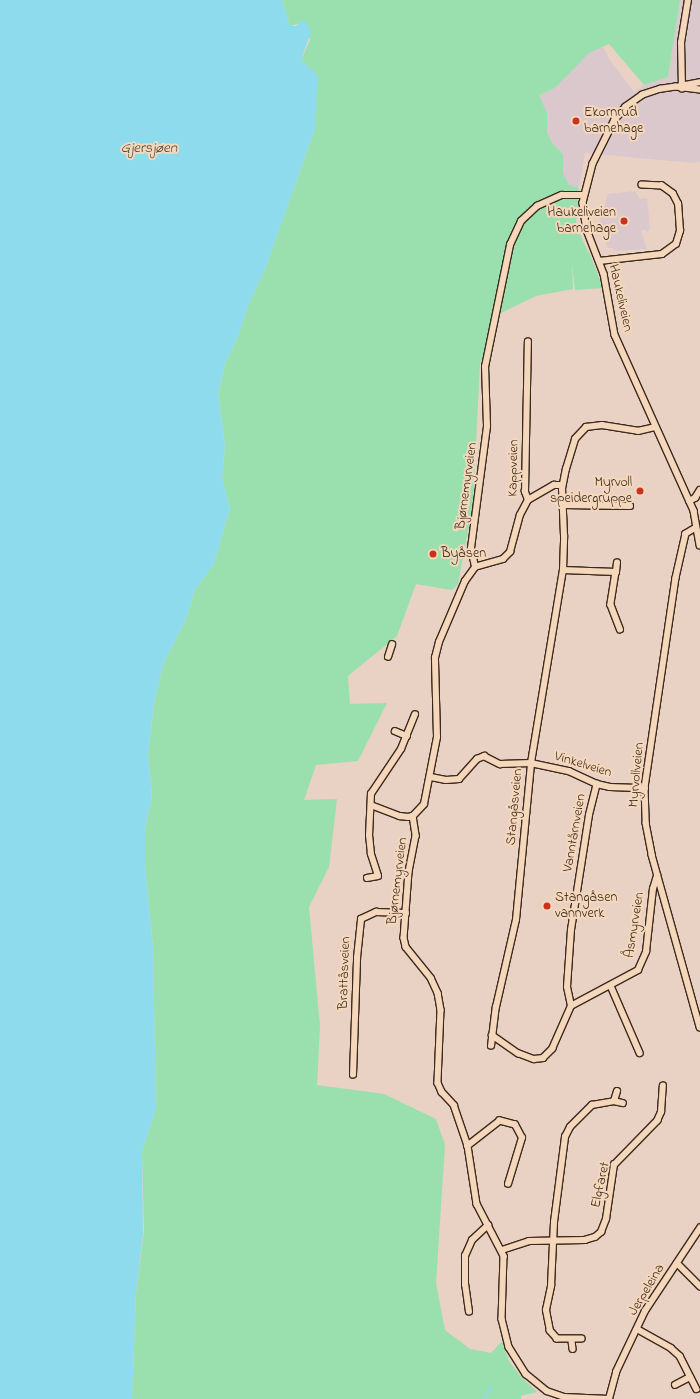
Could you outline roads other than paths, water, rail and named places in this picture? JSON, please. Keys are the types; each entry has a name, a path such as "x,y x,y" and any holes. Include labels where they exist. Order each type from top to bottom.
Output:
{"street":[{"path":"682,87 681,43 688,0"},
{"name":"Haukeliveien","path":"682,87 700,82"},
{"name":"Haukeliveien","path":"700,90 676,87 643,95 619,116 590,171 584,195 584,220 599,261 615,335 689,501 700,545"},
{"path":"599,261 662,254 676,244 680,231 678,204 674,194 662,186 642,185"},
{"name":"Bjørnemyrveien","path":"475,567 471,548 487,426 485,367 510,245 521,222 537,206 562,195 584,195"},
{"name":"Kappveien","path":"475,567 499,560 508,554 514,544 523,507 528,500 525,492 528,342"},
{"name":"Stangåsveien","path":"491,1046 516,920 531,763 563,570 562,485 575,439 586,427 602,425 638,431 655,427"},
{"path":"528,500 554,485 562,485"},
{"path":"689,501 695,498 700,490"},
{"path":"563,505 630,506"},
{"name":"Myrvollveien","path":"696,528 686,534 677,571 645,788 646,823 657,876 700,1027"},
{"path":"617,563 611,606 620,629"},
{"path":"413,816 424,804 431,777 436,737 437,651 465,581 475,567"},
{"path":"563,570 616,572"},
{"path":"388,657 392,645"},
{"name":"Bjørnemyrveien","path":"367,878 378,876 370,846 371,805 374,790 390,767 407,736 415,715"},
{"path":"395,731 407,736"},
{"name":"Vinkelveien","path":"431,777 446,780 458,779 477,758 484,756 500,764 531,763 569,771 597,784 645,788"},
{"name":"Vanntårnveien","path":"571,1006 567,987 571,930 591,809 597,784"},
{"name":"Bjørnemyrveien","path":"371,805 400,816 413,816 416,836 409,872 404,938 406,947 431,978 440,1000 440,1089 454,1104 468,1146 474,1194 488,1225 502,1250"},
{"name":"Åsmyrveien","path":"571,1006 611,986 638,970 642,964 657,876"},
{"name":"Brattåsveien","path":"353,1075 357,958 361,919 376,912 406,913"},
{"path":"611,986 640,1053"},
{"path":"492,1035 518,1053 534,1059 543,1058 552,1049 571,1006"},
{"name":"Elgfaret","path":"502,1250 529,1241 585,1240 601,1232 606,1219 614,1166 656,1121 661,1112 663,1086"},
{"path":"614,1101 617,1091"},
{"path":"655,1093 663,1094"},
{"path":"582,1339 572,1341 557,1339 550,1331 546,1310 551,1286 553,1240 565,1137 570,1127 582,1113 592,1105 614,1101 623,1103"},
{"path":"468,1146 495,1123 505,1121 515,1125 522,1138 508,1184"},
{"path":"469,1312 465,1285 465,1256 472,1240 488,1225"},
{"name":"Jerpeleina","path":"609,1399 616,1372 645,1311 700,1228"},
{"path":"502,1250 505,1272 503,1328 509,1347 520,1366 532,1381 547,1391 564,1397 609,1399"},
{"name":"Jerpeleina","path":"678,1263 700,1286"},
{"name":"Jerpeleina","path":"637,1329 671,1348 680,1356 697,1389"},
{"path":"572,1341 573,1348"},
{"path":"675,1385 690,1377"}],"water":[{"name":"Gjersjøen","path":"0,0 282,0 290,26 296,26 304,19 311,32 301,60 318,76 315,129 266,267 249,304 237,339 225,364 218,394 225,445 222,478 230,508 214,564 195,590 186,619 163,665 154,704 148,754 152,796 145,829 145,866 153,948 156,1109 142,1152 143,1234 136,1293 132,1399 0,1399"}],"waterway":[{"path":"484,1399 492,1386"}],"place":[{"name":"Ekornrud barnehage","path":"576,121"},
{"name":"Haukeliveien barnehage","path":"624,221"},
{"name":"Myrvoll speidergruppe","path":"640,491"},
{"name":"Byåsen","path":"433,554"},
{"name":"Stangåsen vannverk","path":"547,906"}]}
